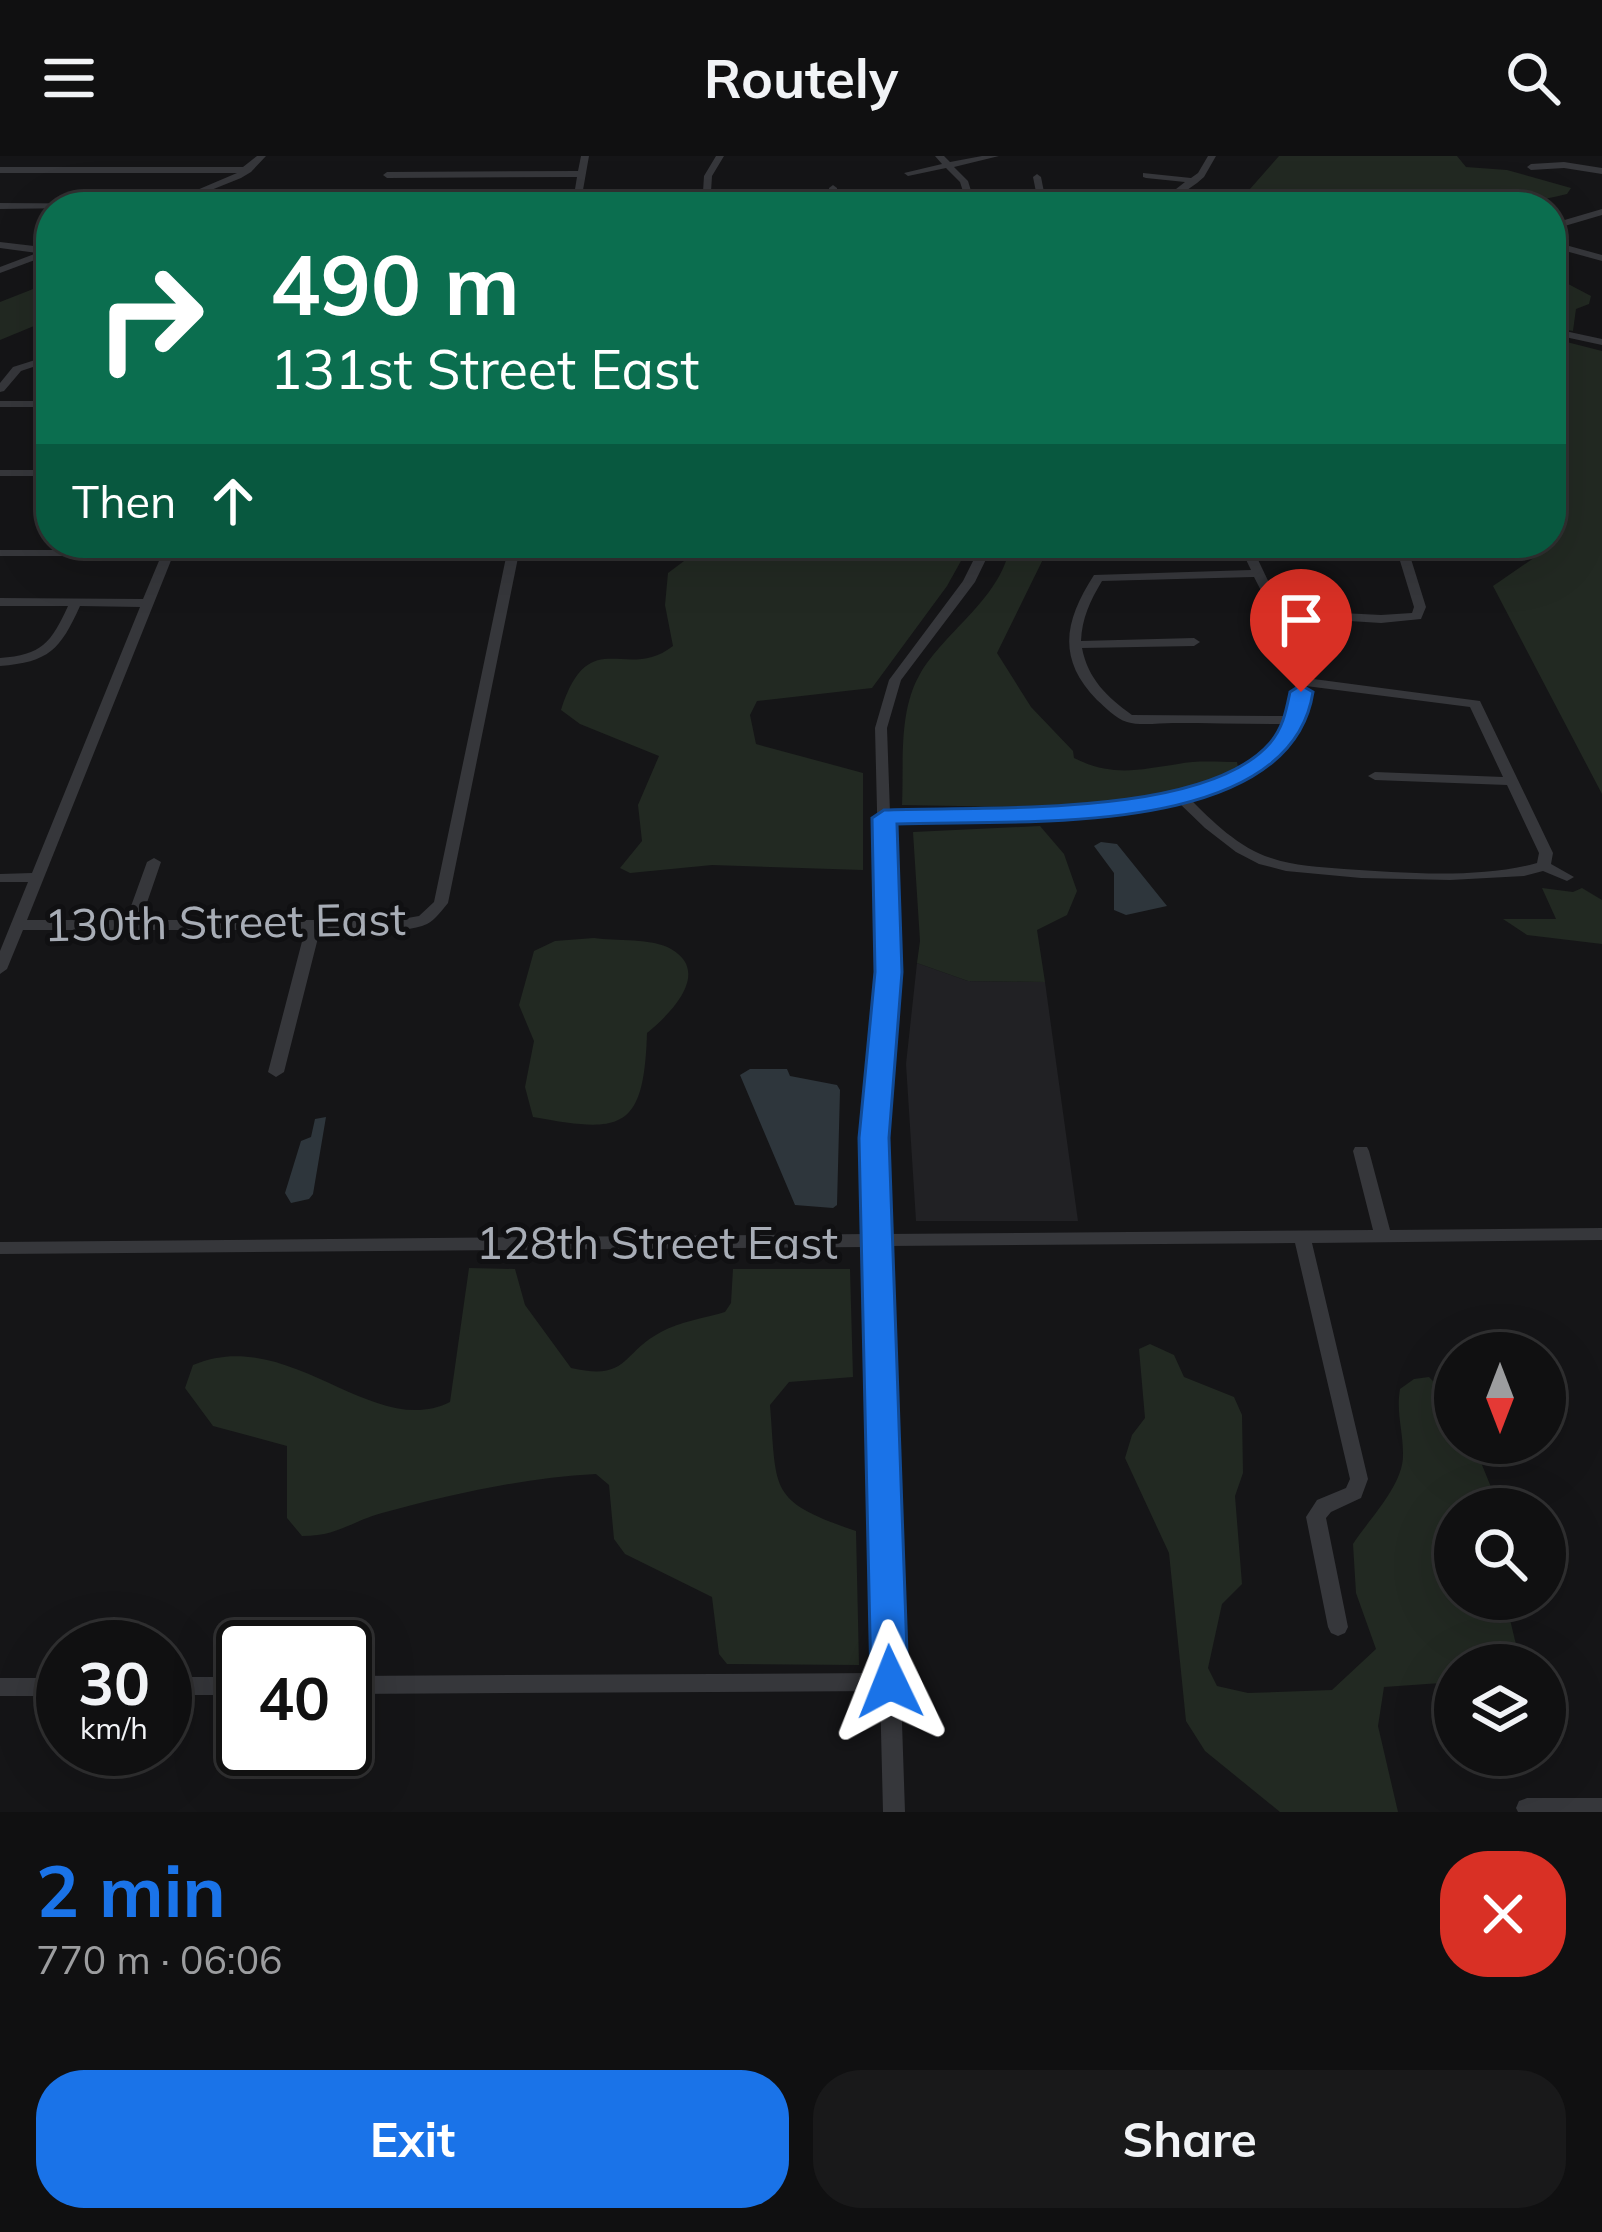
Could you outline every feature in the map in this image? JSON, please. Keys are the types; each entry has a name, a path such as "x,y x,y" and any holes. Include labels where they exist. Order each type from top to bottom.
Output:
{"street":[{"path":"196,192 248,170 262,156"},
{"path":"579,192 585,156"},
{"path":"707,192 708,176 720,156"},
{"path":"939,156 964,181 967,192"},
{"path":"908,173 995,156"},
{"path":"1178,192 1194,181 1212,156"},
{"path":"1531,166 1602,171"},
{"path":"0,170 248,170"},
{"path":"387,175 582,174"},
{"path":"1146,175 1194,181"},
{"path":"1037,177 1040,192"},
{"path":"833,188 833,192"},
{"path":"0,206 36,206"},
{"path":"1566,223 1602,212"},
{"path":"0,244 36,249"},
{"path":"1566,248 1602,259"},
{"path":"0,270 36,256"},
{"path":"1566,334 1602,342"},
{"path":"0,389 17,369 36,363"},
{"path":"0,404 36,404"},
{"path":"0,473 36,473"},
{"path":"0,553 36,552"},
{"path":"0,969 166,558"},
{"name":"130th Street East","path":"18,926 396,925 431,916 441,903 512,558"},
{"path":"894,1812 875,1096 888,972 881,728 888,695 914,650 969,582 981,558"},
{"path":"884,818 1126,807 1182,799 1230,783 1268,759 1297,719 1300,681 1277,613 1251,558"},
{"path":"1277,613 1381,619 1417,616 1420,607 1405,558"},
{"path":"1258,574 1109,574 1098,578 1079,606 1073,645 1089,681 1125,718 1297,719"},
{"path":"0,602 148,603"},
{"path":"0,662 23,661 52,650 76,602"},
{"path":"1073,645 1195,643"},
{"path":"1300,681 1384,695 1466,700 1480,709 1546,853 1544,866"},
{"path":"1375,776 1510,781"},
{"path":"1182,799 1220,834 1267,862 1370,874 1513,873 1544,866 1567,878"},
{"path":"133,924 154,862"},
{"path":"0,878 35,877"},
{"path":"276,1072 314,924"},
{"path":"1361,1151 1383,1236"},
{"name":"128th Street East","path":"0,1247 1602,1234"},
{"path":"1303,1239 1359,1480 1354,1493 1324,1506 1316,1517 1338,1627"},
{"path":"372,1685 890,1682"},
{"path":"0,1687 36,1687"},
{"path":"1527,1808 1602,1808"}],"shaded area":[{"path":"1279,156 1457,156 1466,167 1507,170 1571,188 1566,194 1250,189"},
{"path":"1566,283 1591,296 1589,304 1576,309 1573,331 1566,330"},
{"path":"36,288 36,325 0,340 0,302"},
{"path":"1566,342 1602,351 1602,794 1493,586 1534,558 1566,558"},
{"path":"688,558 963,558 872,688 757,701 750,715 756,744 863,773 863,870 712,865 630,873 620,868 642,841 638,805 659,756 580,724 561,710 572,684 596,661 656,656 673,646 665,605 668,573"},
{"path":"1007,558 1044,558 997,653 1031,707 1073,751 1074,758 1125,770 1237,762 1239,772 1200,787 1116,803 902,805 904,738 913,689 931,658 986,596"},
{"path":"1040,826 1064,854 1077,891 1067,915 1037,930 1045,982 968,981 917,963 920,941 913,832"},
{"path":"1117,844 1167,906 1126,915 1114,910 1114,873 1094,846"},
{"path":"1542,888 1573,892 1582,888 1602,900 1602,944 1527,935 1503,919 1556,919"},
{"path":"555,941 644,941 671,949 688,970 683,994 647,1033 640,1090 622,1118 588,1125 533,1117 525,1087 534,1041 519,1005 534,951"},
{"path":"917,963 968,981 1045,982 1078,1221 916,1221 906,1064"},
{"path":"750,1069 787,1069 790,1076 837,1085 840,1090 837,1205 833,1208 795,1205 740,1075"},
{"path":"326,1117 313,1194 291,1203 285,1193 301,1141 311,1137 315,1119"},
{"path":"469,1268 515,1269 525,1305 571,1368 590,1371 614,1368 668,1329 725,1312 731,1303 733,1269 850,1269 853,1377 789,1382 770,1405 774,1457 783,1489 806,1511 856,1531 859,1665 727,1664 719,1654 712,1597 625,1554 614,1539 609,1485 596,1474 461,1493 382,1513 325,1534 302,1536 287,1518 287,1446 213,1426 185,1388 193,1365 228,1356 263,1359 296,1369 391,1407 421,1410 450,1402"},
{"path":"1150,1344 1174,1355 1184,1377 1234,1397 1242,1415 1243,1473 1235,1496 1242,1584 1222,1604 1208,1668 1217,1686 1248,1693 1332,1690 1376,1649 1356,1593 1353,1544 1392,1490 1402,1466 1400,1389 1414,1379 1429,1377 1434,1382 1434,1464 1482,1464 1491,1488 1434,1488 1434,1620 1510,1620 1516,1644 1434,1644 1434,1683 1384,1687 1378,1726 1398,1812 1280,1812 1205,1751 1186,1721 1169,1553 1125,1458 1132,1435 1145,1418 1139,1349"}],"route":[{"path":"890,1682 874,1138 888,972 884,818 1126,807 1196,795 1268,759 1297,719 1301,692"}]}
